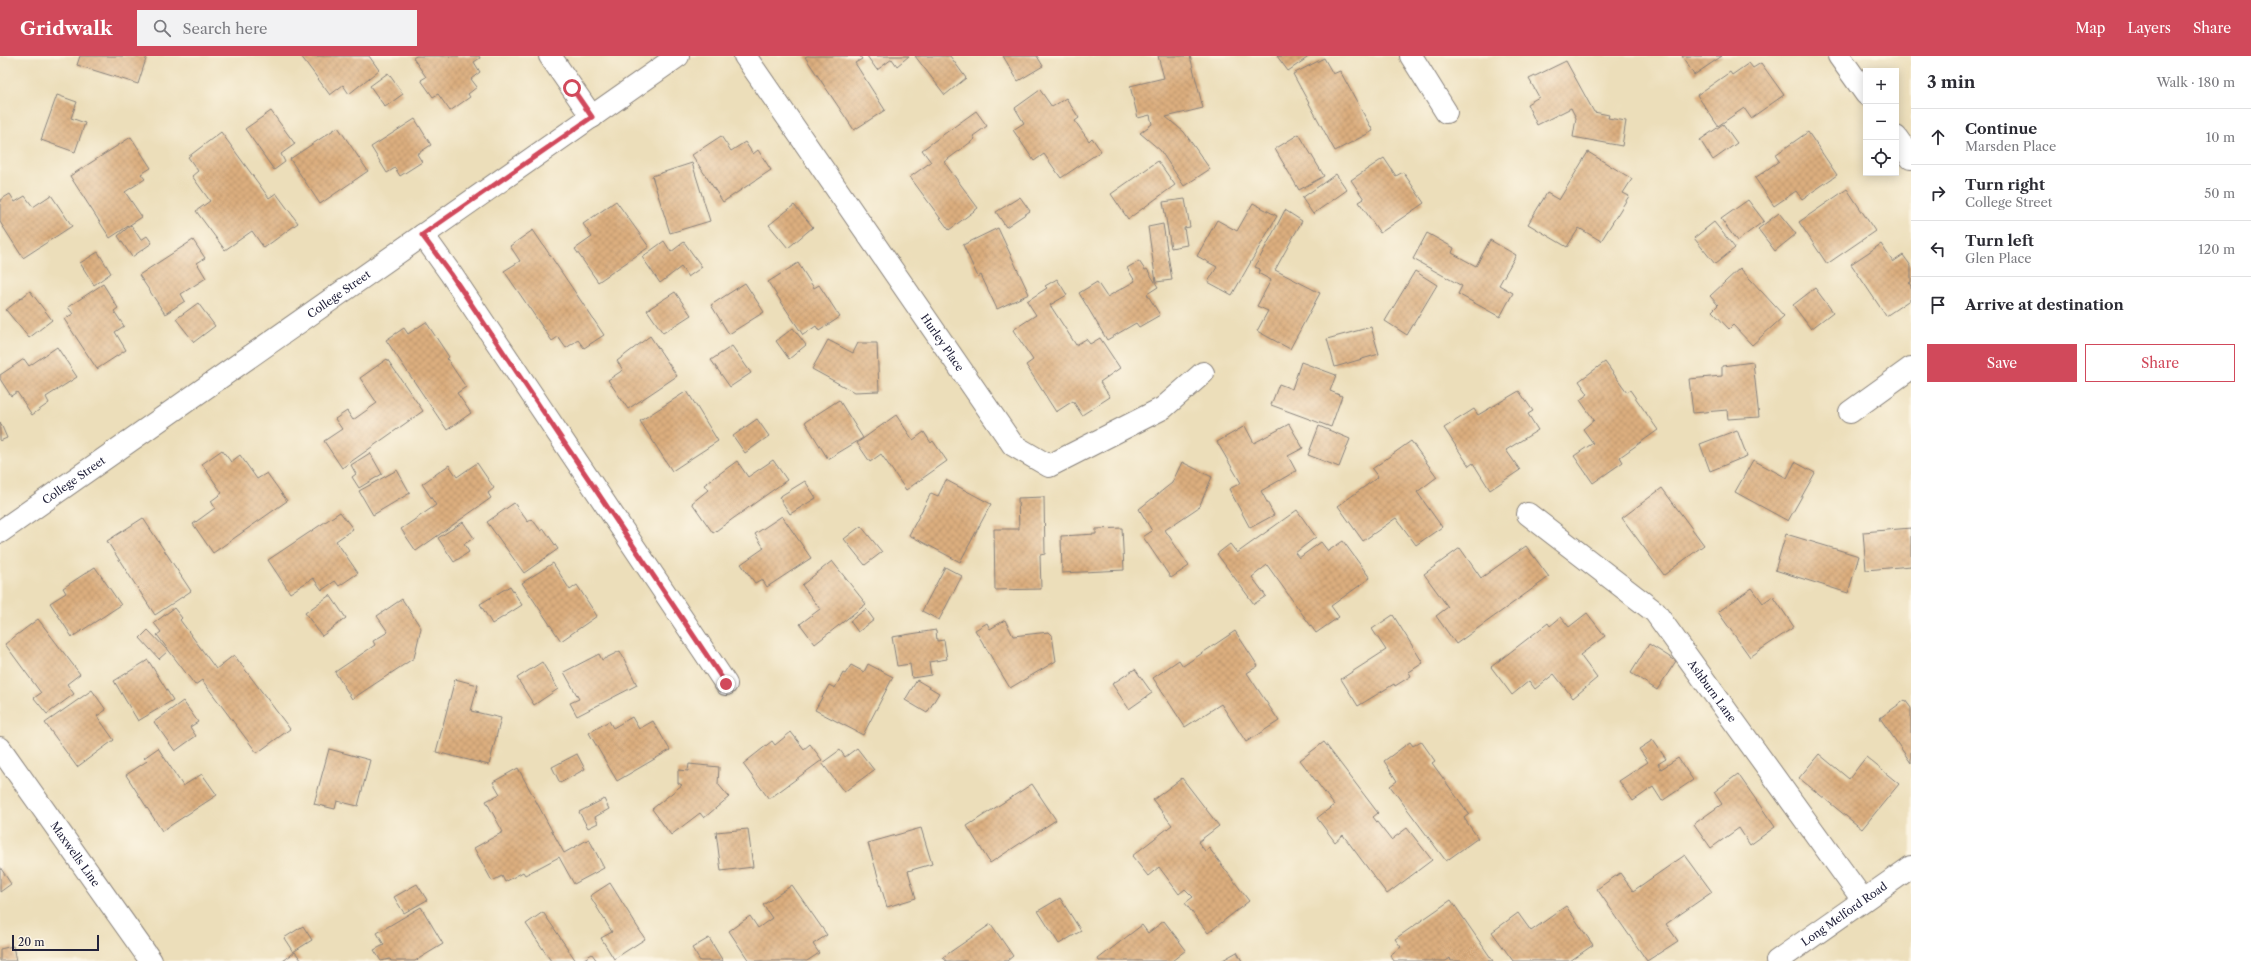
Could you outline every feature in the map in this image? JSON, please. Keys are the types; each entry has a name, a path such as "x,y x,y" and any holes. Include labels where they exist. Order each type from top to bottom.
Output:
{"street":[{"path":"550,56 592,117"},
{"name":"College Street","path":"0,532 678,56"},
{"name":"Hurley Place","path":"745,56 1013,445 1049,466 1163,408 1203,373"},
{"path":"1411,56 1446,112"},
{"path":"1839,56 1863,90"},
{"path":"1898,140 1911,158"},
{"path":"422,235 451,274 726,684"},
{"path":"1850,412 1911,368"},
{"name":"Ashburn Lane","path":"1528,514 1655,612 1863,900"},
{"name":"Maxwells Line","path":"0,748 151,961"},
{"name":"Long Melford Road","path":"1777,961 1911,867"}],"building":[{"path":"80,56 147,56 138,84 77,65"},
{"path":"301,56 369,56 379,70 349,94 343,85 330,95"},
{"path":"416,56 479,56 480,58 474,62 480,72 471,79 477,87 468,94 470,97 450,111 438,94 433,97 421,80 426,77 413,58"},
{"path":"860,56 862,59 855,63 885,110 854,130 805,57"},
{"path":"867,56 909,56 897,66 892,59 877,70"},
{"path":"915,56 950,56 966,78 945,95"},
{"path":"1003,56 1037,56 1043,66 1018,81"},
{"path":"1158,56 1190,56 1203,108 1166,117 1184,132 1210,169 1184,186 1160,150 1140,133 1152,124 1150,115 1138,118 1130,86 1164,78"},
{"path":"1277,56 1310,56 1288,71"},
{"path":"1682,56 1722,56 1694,75"},
{"path":"1324,58 1333,74 1340,71 1373,131 1335,151 1293,74"},
{"path":"1566,61 1594,112 1609,115 1608,118 1626,121 1622,146 1573,137 1576,118 1571,108 1537,125 1527,104 1539,97 1529,79"},
{"path":"1749,63 1753,68 1761,63 1784,95 1751,118 1744,108 1718,126 1697,95 1730,72 1732,75"},
{"path":"388,73 403,94 385,107 370,86"},
{"path":"1040,90 1052,107 1066,98 1079,118 1075,121 1089,141 1092,138 1101,151 1061,178 1044,154 1034,161 1013,130 1024,123 1015,108"},
{"path":"57,95 77,102 71,118 85,123 75,152 41,140"},
{"path":"271,111 295,144 281,154 285,162 274,170 245,129"},
{"path":"976,111 987,126 973,136 975,139 944,162 978,208 949,230 910,177 931,162 922,150"},
{"path":"415,119 431,145 417,154 422,162 400,176 395,168 387,173 371,147"},
{"path":"1723,124 1737,143 1713,160 1700,140"},
{"path":"338,127 368,171 320,204 290,159"},
{"path":"221,132 269,198 276,193 298,223 264,248 252,231 225,250 196,211 210,201 192,176 198,171 188,157"},
{"path":"1808,132 1837,175 1802,199 1796,191 1774,206 1755,178 1779,161 1775,155"},
{"path":"1299,134 1324,176 1299,190 1275,149"},
{"path":"721,136 731,151 745,142 753,154 758,150 771,170 723,202 692,155"},
{"path":"131,137 151,168 141,174 145,179 125,192 142,217 110,238 70,176"},
{"path":"1588,152 1632,179 1623,193 1629,196 1601,241 1579,228 1567,247 1528,224 1547,193 1559,200"},
{"path":"1384,158 1396,176 1403,172 1424,203 1380,233 1359,202 1364,199 1351,180"},
{"path":"1158,161 1175,185 1128,219 1111,194"},
{"path":"692,163 710,221 670,233 652,176"},
{"path":"1336,174 1347,190 1313,214 1302,198"},
{"path":"1847,189 1875,231 1827,264 1799,222"},
{"path":"10,194 15,202 25,196 33,207 51,195 72,226 23,258 0,222 0,200"},
{"path":"1020,197 1030,211 1006,227 996,212"},
{"path":"1185,199 1190,227 1184,228 1187,245 1171,248 1163,202"},
{"path":"1748,200 1764,221 1737,241 1721,219"},
{"path":"616,201 649,247 598,282 575,249 592,237 583,224"},
{"path":"1253,203 1277,216 1232,295 1208,282 1217,267 1197,256 1217,220 1237,231"},
{"path":"794,205 813,227 788,248 769,225"},
{"path":"1285,210 1302,221 1275,270 1320,293 1290,349 1257,331 1268,311 1257,306 1271,280 1258,273 1260,269 1255,267"},
{"path":"1779,213 1796,234 1775,251 1758,229"},
{"path":"1714,222 1735,248 1715,264 1694,238"},
{"path":"1163,224 1172,280 1156,282 1148,227"},
{"path":"131,225 141,240 147,236 152,243 132,257 118,236"},
{"path":"998,228 1029,294 997,309 981,275 978,277 963,245"},
{"path":"533,230 604,335 584,348 578,340 566,348 558,337 552,341 504,271 520,261 510,246"},
{"path":"1427,233 1454,248 1452,253 1476,266 1490,240 1516,255 1499,285 1513,293 1500,317 1458,294 1462,286 1413,259"},
{"path":"193,240 205,258 197,263 206,278 181,294 185,301 165,314 139,275"},
{"path":"664,241 671,252 684,242 702,267 688,277 681,267 660,283 642,257"},
{"path":"1881,244 1893,262 1903,255 1911,266 1911,282 1909,283 1911,286 1911,299 1886,316 1851,264"},
{"path":"98,252 111,273 94,285 80,263"},
{"path":"1139,261 1145,270 1147,269 1158,287 1147,294 1160,315 1139,327 1136,323 1107,340 1079,293 1097,282 1107,297 1135,281 1127,268"},
{"path":"798,263 814,288 819,285 840,317 819,331 816,326 803,335 768,282"},
{"path":"1740,268 1784,316 1752,345 1733,325 1729,329 1712,311 1718,305 1710,296"},
{"path":"1415,271 1437,285 1407,335 1385,321"},
{"path":"1057,279 1067,295 1050,305 1076,345 1086,339 1090,344 1100,338 1120,368 1100,382 1110,397 1082,415 1073,401 1056,412 1026,365 1033,360 1013,330 1036,315 1027,301 1047,288 1045,286"},
{"path":"745,283 764,312 729,334 711,305"},
{"path":"103,284 118,308 114,311 124,326 115,332 126,350 97,369 64,319 73,314 68,307"},
{"path":"1815,288 1833,312 1811,329 1793,305"},
{"path":"30,291 52,320 29,338 6,310"},
{"path":"675,292 691,315 663,333 647,310"},
{"path":"198,303 215,326 194,342 176,319"},
{"path":"426,322 449,357 447,359 466,387 457,393 471,413 447,430 386,340 404,328 408,334"},
{"path":"1371,327 1379,354 1335,367 1327,339"},
{"path":"793,328 806,345 789,359 776,341"},
{"path":"650,336 677,376 628,409 608,380 623,370 617,361"},
{"path":"828,340 853,353 858,343 877,343 879,391 854,392 812,369"},
{"path":"732,346 751,373 730,387 711,360"},
{"path":"57,347 77,377 46,397 49,403 32,415 17,392 11,396 0,379 0,375 24,359 29,366"},
{"path":"387,359 423,411 342,468 324,441 342,429 335,419 347,411 353,420 377,403 360,378"},
{"path":"1301,362 1336,375 1330,391 1342,396 1331,427 1271,405 1279,384 1292,389"},
{"path":"1605,362 1627,392 1630,390 1658,430 1620,457 1623,462 1593,483 1574,456 1593,443 1583,429 1594,420 1580,400 1588,394 1579,381"},
{"path":"1753,362 1759,417 1728,419 1727,410 1693,413 1689,379 1722,376 1722,366"},
{"path":"687,391 718,441 672,471 640,421"},
{"path":"1519,391 1533,411 1528,414 1538,430 1506,450 1520,470 1490,490 1473,463 1469,466 1444,428 1474,409 1478,415"},
{"path":"839,400 863,438 828,459 805,422"},
{"path":"896,415 913,440 924,432 931,443 933,441 947,461 906,490 881,454 870,462 857,443"},
{"path":"757,419 769,436 745,453 733,436"},
{"path":"0,422 7,438 0,441"},
{"path":"1289,424 1303,448 1288,456 1296,471 1261,491 1274,515 1250,528 1229,489 1241,483 1217,442 1245,426 1254,443"},
{"path":"1319,426 1350,439 1339,467 1308,455"},
{"path":"1737,430 1747,456 1710,471 1700,444"},
{"path":"1411,441 1437,477 1417,492 1442,527 1416,545 1396,518 1363,541 1338,506 1378,477 1372,469"},
{"path":"222,450 231,462 240,455 257,479 267,473 287,501 213,553 193,524 215,508 211,501 222,493 202,464"},
{"path":"370,453 382,474 359,488 352,477 356,474 351,465"},
{"path":"773,460 787,480 713,533 692,503 708,490 704,485 737,461 748,477"},
{"path":"1753,460 1787,478 1795,462 1815,473 1788,521 1735,492"},
{"path":"1182,462 1212,477 1199,507 1165,530 1189,566 1171,578 1143,537 1152,531 1139,509 1172,483"},
{"path":"477,463 494,488 488,493 491,498 416,551 401,529 436,505 422,484 449,465 457,477"},
{"path":"397,470 410,493 373,515 359,491"},
{"path":"946,480 991,504 960,562 909,535 931,493 938,496"},
{"path":"805,481 816,498 790,514 779,497"},
{"path":"1662,488 1704,545 1664,575 1622,518"},
{"path":"1044,497 1045,554 1040,555 1041,589 995,590 994,529 1019,529 1018,498"},
{"path":"514,503 528,522 532,519 541,531 544,529 558,549 524,573 487,522"},
{"path":"1297,510 1316,537 1295,553 1299,558 1321,542 1328,551 1343,541 1370,578 1331,606 1339,617 1316,633 1267,565 1252,577 1266,596 1254,604 1217,554 1230,544 1237,553"},
{"path":"340,512 353,529 336,541 358,573 339,586 335,581 322,590 313,578 290,593 268,560"},
{"path":"782,516 811,558 767,587 762,579 755,583 741,564 764,548 755,534"},
{"path":"143,518 191,591 155,615 107,541"},
{"path":"463,522 474,538 464,544 469,552 454,562 438,538"},
{"path":"861,526 882,552 865,565 844,539"},
{"path":"1122,528 1124,570 1062,573 1061,536 1096,534 1096,529"},
{"path":"1911,528 1911,566 1866,570 1863,532"},
{"path":"1786,534 1859,556 1848,593 1775,570"},
{"path":"1526,546 1549,577 1456,644 1436,616 1448,607 1424,574 1460,548 1481,578"},
{"path":"832,561 866,604 815,644 800,624 820,609 802,585"},
{"path":"553,563 570,590 577,585 597,616 561,641 522,583"},
{"path":"95,567 121,605 72,637 50,603 66,593 63,588"},
{"path":"945,567 962,576 939,620 922,611"},
{"path":"510,586 522,605 492,624 480,604"},
{"path":"1752,588 1763,603 1773,596 1794,627 1750,657 1718,612"},
{"path":"330,595 346,618 322,636 305,613"},
{"path":"402,599 421,628 414,658 352,699 335,672 375,645 373,641 388,632 377,616"},
{"path":"174,608 182,618 180,620 216,669 234,655 290,729 257,753 202,680 195,685 157,635 161,632 154,623"},
{"path":"866,609 874,620 858,632 850,621"},
{"path":"1587,613 1605,636 1580,655 1597,678 1573,698 1554,674 1535,689 1529,681 1512,695 1491,667 1548,623 1550,626 1561,617 1569,627"},
{"path":"1393,615 1423,663 1409,672 1411,676 1395,686 1394,684 1358,706 1341,679 1386,650 1372,629"},
{"path":"38,619 80,674 67,684 74,694 47,714 34,698 41,693 5,644"},
{"path":"1005,620 1013,636 1049,632 1052,635 1056,661 1010,688 975,630 987,623 990,629"},
{"path":"148,630 168,651 159,659 140,638"},
{"path":"936,630 937,641 944,640 947,659 929,662 931,675 912,678 910,664 897,666 892,637"},
{"path":"1235,631 1258,666 1247,673 1279,721 1246,742 1221,704 1185,727 1153,678 1179,660 1183,666"},
{"path":"1649,644 1676,661 1657,690 1631,673"},
{"path":"620,651 637,685 577,716 570,703 579,699 564,672 599,654 602,660"},
{"path":"148,660 173,700 138,721 114,681"},
{"path":"542,662 558,689 534,705 517,678"},
{"path":"868,664 893,677 863,735 815,710 829,685 835,688 843,673 845,674 851,665 864,672"},
{"path":"1135,669 1152,693 1129,709 1112,684"},
{"path":"455,679 478,685 471,711 501,718 489,765 436,752"},
{"path":"917,680 939,693 927,713 905,700"},
{"path":"92,690 106,710 97,716 114,740 77,767 45,723"},
{"path":"1905,700 1911,708 1911,763 1880,718"},
{"path":"183,701 198,722 190,727 196,736 175,751 154,722"},
{"path":"632,717 639,729 653,721 670,750 617,781 589,733 609,721 613,728"},
{"path":"791,732 804,749 810,744 822,760 769,799 743,764 772,741 775,745"},
{"path":"1653,740 1666,759 1658,764 1661,769 1678,758 1693,780 1662,801 1653,787 1633,801 1619,781 1648,762 1639,749"},
{"path":"1421,741 1435,761 1432,763 1469,814 1464,818 1478,838 1446,861 1390,786 1397,781 1384,761 1410,742 1413,746"},
{"path":"1324,742 1378,813 1373,817 1391,840 1407,828 1432,860 1387,894 1343,835 1335,842 1317,818 1334,805 1300,760"},
{"path":"158,748 183,786 202,774 217,795 162,831 126,775 147,761 144,758"},
{"path":"857,748 874,770 844,792 822,763 840,750 845,757"},
{"path":"329,749 370,760 358,806 337,801 335,809 314,804"},
{"path":"577,754 585,769 560,783 552,767"},
{"path":"1819,754 1849,779 1866,757 1899,784 1862,829 1799,778"},
{"path":"689,764 719,767 718,784 729,797 704,818 700,813 671,835 652,809 682,785 678,783 678,770 688,771"},
{"path":"518,768 564,853 589,839 604,868 574,884 559,857 525,875 523,872 505,882 502,876 492,881 474,848 503,832 486,801 500,794 493,782"},
{"path":"1738,774 1775,827 1750,845 1739,828 1711,848 1694,824 1722,804 1714,792"},
{"path":"1182,778 1219,826 1198,842 1205,851 1209,848 1249,901 1208,933 1185,903 1193,897 1185,889 1179,894 1159,867 1148,876 1132,856 1172,825 1153,800"},
{"path":"1032,784 1056,820 990,863 967,826"},
{"path":"604,799 609,809 595,817 598,823 588,828 579,812"},
{"path":"921,828 932,864 908,871 916,898 887,907 868,843"},
{"path":"748,829 753,867 721,871 716,832"},
{"path":"1685,855 1712,892 1666,924 1678,941 1647,961 1597,889 1620,873 1633,891"},
{"path":"0,867 11,884 0,892"},
{"path":"610,883 645,939 614,959 601,938 612,932 590,896"},
{"path":"417,884 427,900 404,913 394,897"},
{"path":"792,885 827,935 813,944 819,953 807,961 749,961 729,931 750,916 758,928 772,918 763,905"},
{"path":"1060,898 1081,931 1059,944 1038,911"},
{"path":"1451,900 1493,961 1451,961 1450,958 1446,961 1394,961 1390,955 1401,947 1395,939"},
{"path":"1566,906 1593,945 1570,961 1513,961 1492,932 1518,913 1531,931"},
{"path":"421,907 443,944 415,961 391,961 390,959 381,961 374,950 384,945 377,933"},
{"path":"543,912 576,961 551,961 526,924"},
{"path":"1164,921 1186,950 1172,961 1099,961 1098,959 1142,925 1148,933"},
{"path":"991,924 1013,956 1007,961 946,961 943,957"},
{"path":"303,926 312,940 293,952 284,938"},
{"path":"709,938 723,961 700,961 692,948"},
{"path":"13,946 16,961 0,961 0,949"},
{"path":"295,952 302,961 283,961"},
{"path":"1237,952 1242,961 1221,961"},
{"path":"592,954 597,961 581,961"}],"route":[{"path":"572,88 592,117 422,235 451,274 726,684"}]}
